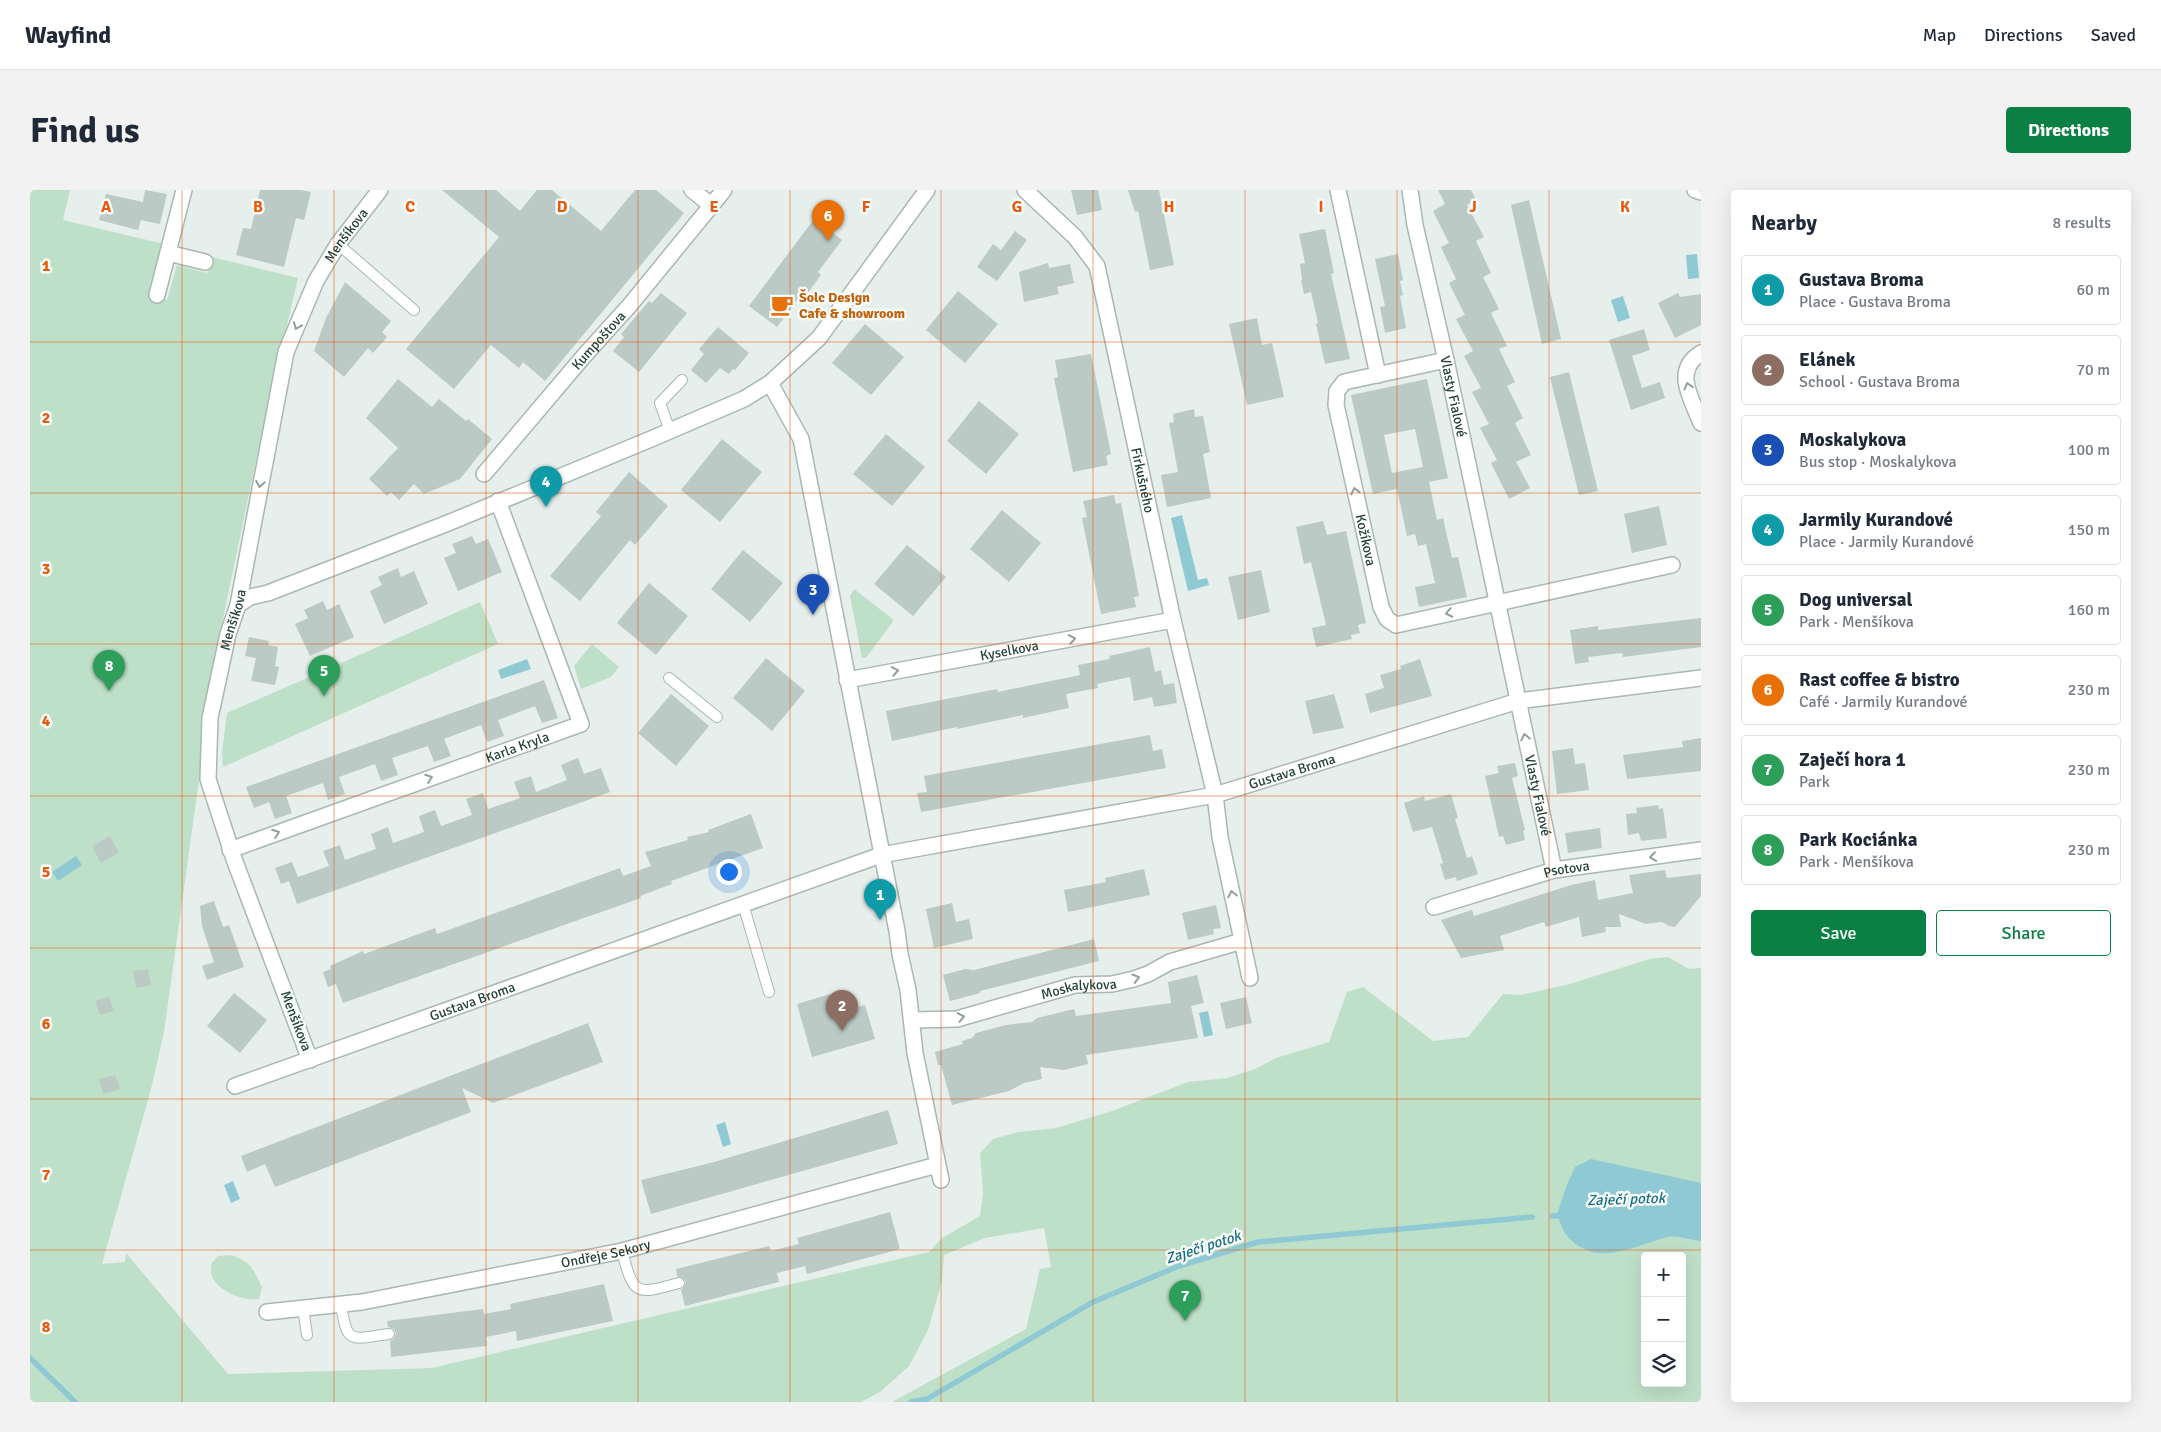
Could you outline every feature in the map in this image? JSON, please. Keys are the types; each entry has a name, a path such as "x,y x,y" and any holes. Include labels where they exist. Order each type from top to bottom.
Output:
{"street":[{"path":"157,295 184,190"},
{"name":"Menšíkova","path":"310,1060 230,850 208,778 210,718 228,634 238,605 286,352 316,281 338,244 380,190"},
{"path":"692,190 710,205"},
{"name":"Kumpoštova","path":"484,474 630,305 724,190"},
{"path":"238,605 250,597 268,593 498,501 744,399 770,383 819,338 927,190"},
{"name":"Firkušného","path":"1024,190 1075,237 1096,266 1173,620 1215,795"},
{"path":"1338,190 1378,375"},
{"name":"Vlasty Fialové","path":"1410,190 1415,225 1446,360 1554,870"},
{"path":"1696,190 1701,192"},
{"path":"168,253 205,262"},
{"path":"1701,354 1693,359 1685,373 1685,381 1701,423"},
{"name":"Kožíkova","path":"1446,360 1344,382 1337,391 1336,405 1381,607 1387,619 1396,625 1497,604"},
{"path":"770,383 801,439 897,931 908,990 915,1053 941,1180"},
{"name":"Karla Kryla","path":"230,850 581,724 498,501"},
{"path":"1497,604 1672,565"},
{"name":"Kyselkova","path":"847,680 1173,620"},
{"name":"Gustava Broma","path":"235,1086 881,855 1215,795 1518,701 1701,678"},
{"path":"1215,795 1220,837 1250,978"},
{"name":"Psotova","path":"1434,907 1554,870 1701,850"},
{"name":"Moskalykova","path":"912,1020 957,1019 1075,985 1112,984 1134,979 1170,962 1242,941"},
{"name":"Ondřeje Sekory","path":"267,1312 362,1302 622,1251 937,1165"}],"lane":[{"path":"338,244 414,310"},
{"path":"670,431 660,403 682,380"},
{"path":"669,678 717,717"},
{"path":"743,904 769,992"},
{"path":"622,1251 628,1276 636,1289 651,1291 679,1284"},
{"path":"341,1304 344,1328 353,1337 389,1334"},
{"path":"303,1308 307,1334"}],"green space":[{"path":"30,190 70,190 63,220 164,244 150,295 167,300 177,265 207,273 212,257 298,278 258,451 201,724 201,766 164,1032 151,1089 102,1264 125,1262 126,1253 228,1374 432,1368 929,1252 942,1238 980,1216 983,1193 980,1153 993,1139 1018,1132 1056,1128 1112,1111 1188,1082 1227,1078 1255,1069 1276,1058 1329,1042 1347,992 1363,987 1433,1041 1468,1037 1503,994 1520,995 1566,985 1650,959 1668,957 1689,969 1701,968 1701,1402 892,1402 1026,1329 1040,1269 1051,1267 1044,1228 985,1238 944,1255 942,1281 928,1330 909,1366 880,1392 861,1402 30,1402"},
{"path":"854,589 894,620 866,658 862,658 850,596"},
{"path":"480,602 498,644 223,767 222,752 227,713"},
{"path":"592,644 619,667 611,677 581,689 574,666"},
{"path":"231,1255 243,1260 254,1270 262,1287 259,1299 239,1297 225,1291 215,1282 211,1274 211,1264 218,1256"}],"water":[{"path":"1697,254 1699,278 1688,279 1686,255"},
{"path":"1623,296 1630,318 1618,322 1611,300"},
{"path":"1182,515 1198,580 1207,578 1209,585 1188,591 1171,518"},
{"path":"527,659 531,669 501,679 498,670"},
{"path":"76,856 82,865 58,881 52,872"},
{"path":"1208,1011 1213,1035 1204,1037 1199,1013"},
{"path":"725,1122 731,1144 723,1147 716,1125"},
{"path":"1591,1159 1701,1183 1701,1241 1667,1237 1629,1249 1604,1253 1592,1252 1580,1247 1567,1236 1557,1214 1575,1167"},
{"path":"233,1181 240,1199 231,1203 224,1185"}],"building":[{"path":"145,190 167,194 160,224 141,220 138,230 99,220 106,194 143,202"},
{"path":"260,190 301,190 311,192 304,220 296,218 284,267 236,255 243,228 251,229"},
{"path":"442,190 496,190 520,211 537,190 552,190 601,231 635,190 656,190 684,213 545,381 523,362 519,368 491,345 454,389 406,349 499,237"},
{"path":"1071,190 1098,190 1102,210 1077,215"},
{"path":"1128,190 1159,190 1174,265 1150,270 1138,211 1135,212"},
{"path":"1438,190 1471,190 1476,200 1467,205 1484,237 1476,241 1491,273 1483,277 1499,309 1491,313 1507,346 1499,349 1515,382 1507,386 1523,418 1515,423 1531,455 1516,462 1530,488 1509,499 1491,463 1497,460 1480,428 1489,424 1472,392 1481,388 1464,356 1473,351 1456,319 1465,315 1449,283 1456,279 1441,247 1449,243 1433,211 1445,204"},
{"path":"1529,200 1561,339 1542,344 1511,205"},
{"path":"814,219 842,240 818,272 821,275 804,298 801,295 777,327 749,306"},
{"path":"1325,229 1334,273 1331,274 1350,359 1325,364 1311,292 1304,294 1301,280 1300,264 1305,263 1299,234"},
{"path":"1015,231 1027,240 997,281 977,267 993,244 1001,250"},
{"path":"1398,254 1403,280 1400,281 1403,295 1400,296 1406,328 1385,333 1380,307 1385,306 1375,259"},
{"path":"1048,263 1049,268 1070,264 1074,283 1057,287 1059,294 1024,302 1019,272"},
{"path":"345,282 391,321 382,332 387,337 373,353 368,348 344,377 314,351 326,318"},
{"path":"958,291 998,324 965,363 926,330"},
{"path":"661,293 687,313 639,372 613,351 624,337 621,334 649,301 652,303"},
{"path":"1678,293 1680,297 1701,294 1701,325 1675,338 1658,303"},
{"path":"1257,318 1262,345 1272,343 1284,397 1247,405 1229,324"},
{"path":"865,324 904,357 871,395 832,363"},
{"path":"718,327 749,353 735,370 733,369 729,374 720,368 706,383 691,370 704,354 699,349"},
{"path":"1644,329 1650,350 1632,356 1642,388 1660,382 1665,398 1631,410 1609,340"},
{"path":"1091,354 1111,454 1106,456 1108,465 1073,472 1054,378 1058,377 1055,360"},
{"path":"1569,372 1598,491 1579,495 1550,377"},
{"path":"398,379 432,407 439,399 466,421 468,419 492,439 460,479 424,494 414,484 399,500 391,492 387,496 369,479 398,448 366,418"},
{"path":"1427,379 1448,478 1429,482 1437,520 1443,518 1452,558 1458,557 1467,597 1419,607 1415,587 1435,583 1426,544 1418,546 1415,534 1407,536 1397,489 1373,494 1351,395","holes":["1415,429 1423,467 1392,473 1384,435"]},
{"path":"979,401 1019,434 986,474 947,441"},
{"path":"1194,409 1195,417 1203,416 1210,452 1203,454 1211,498 1167,507 1161,475 1178,472 1169,423 1174,422 1173,414"},
{"path":"886,434 925,467 892,506 853,474"},
{"path":"722,439 762,472 720,522 681,490"},
{"path":"629,472 668,506 635,545 630,540 580,601 550,576 601,516 596,512"},
{"path":"1114,495 1116,504 1121,503 1139,596 1134,597 1136,607 1101,614 1082,518 1087,517 1083,501"},
{"path":"1659,506 1667,545 1632,553 1624,514"},
{"path":"1002,510 1041,543 1009,582 970,549"},
{"path":"1323,521 1327,535 1346,531 1366,623 1358,625 1360,633 1351,635 1352,639 1316,647 1312,628 1326,625 1311,562 1304,564 1296,527"},
{"path":"472,536 476,544 488,539 502,572 458,591 444,558 456,553 452,544"},
{"path":"907,545 946,577 913,616 874,584"},
{"path":"743,550 783,583 750,622 711,589"},
{"path":"398,568 401,577 414,571 428,604 384,624 370,591 382,585 378,577"},
{"path":"1261,570 1270,612 1238,620 1228,577"},
{"path":"649,583 688,616 656,655 617,623"},
{"path":"323,601 327,610 339,604 354,637 310,656 295,624 308,618 304,610"},
{"path":"1701,618 1701,647 1623,657 1622,653 1588,657 1589,662 1575,664 1570,630 1598,626 1598,630"},
{"path":"249,637 269,641 268,645 278,647 275,666 279,667 275,685 251,681 256,658 245,656"},
{"path":"1150,647 1155,672 1161,670 1164,685 1174,683 1177,703 1154,707 1152,697 1134,701 1130,677 1097,684 1098,688 1066,694 1069,708 1023,718 1023,715 957,729 957,727 892,741 886,711 997,689 998,692 1080,675 1078,665 1110,659 1109,656"},
{"path":"766,658 805,691 772,731 733,698"},
{"path":"1420,659 1432,696 1370,713 1365,694 1384,688 1380,675 1401,669 1400,666"},
{"path":"544,680 558,718 542,723 535,706 498,720 504,736 487,742 481,725 444,739 451,756 434,762 428,746 392,758 398,775 381,781 375,764 339,777 345,794 328,800 323,783 286,796 292,813 275,819 269,802 254,808 246,787"},
{"path":"671,694 709,726 676,766 638,733"},
{"path":"1334,694 1344,728 1313,734 1305,701"},
{"path":"1150,735 1153,751 1162,749 1166,768 921,812 917,793 927,792 924,776"},
{"path":"1701,738 1701,771 1627,779 1623,755 1683,747 1682,741"},
{"path":"1573,748 1575,764 1585,763 1589,790 1557,794 1552,751"},
{"path":"578,758 584,774 601,768 610,792 297,904 289,881 281,884 275,868 292,862 298,877 329,866 323,851 340,845 345,860 376,849 371,834 388,827 393,843 424,832 419,816 435,810 441,826 472,815 466,799 483,793 488,809 520,798 514,782 531,776 536,792 567,780 561,765"},
{"path":"1515,763 1518,776 1512,778 1525,830 1523,831 1525,840 1506,845 1503,836 1499,837 1485,776 1499,773 1497,766"},
{"path":"1451,794 1458,818 1455,819 1467,858 1472,856 1478,874 1457,881 1456,877 1445,880 1440,864 1443,863 1432,827 1413,832 1404,803 1424,796 1425,801"},
{"path":"1658,805 1659,809 1663,808 1667,838 1641,841 1639,833 1628,835 1626,814 1637,813 1636,808"},
{"path":"751,814 763,848 671,881 672,884 640,896 641,898 343,1003 336,984 328,987 323,972 331,969 330,966 363,951 364,954 435,928 437,934 620,868 623,876 651,866 645,852 688,840 687,837 709,832 708,830"},
{"path":"1600,828 1602,848 1568,853 1565,833"},
{"path":"110,836 119,853 101,863 92,846"},
{"path":"1144,869 1150,895 1068,912 1064,890 1106,882 1105,878"},
{"path":"1665,870 1667,878 1701,874 1701,896 1675,927 1662,922 1646,924 1619,914 1621,927 1605,927 1606,932 1582,937 1579,917 1546,927 1544,922 1500,936 1504,950 1461,958 1441,920 1472,910 1474,916 1571,885 1595,880 1598,900 1633,893 1629,875"},
{"path":"214,901 223,927 229,925 244,967 207,980 202,966 214,962 202,926 200,906"},
{"path":"952,903 956,922 969,919 973,939 934,948 926,909"},
{"path":"1216,905 1221,928 1213,929 1214,934 1188,940 1182,913"},
{"path":"1094,939 1099,961 980,991 980,993 950,1001 943,975 965,969 974,970"},
{"path":"148,969 151,985 136,988 133,971"},
{"path":"1197,975 1204,1003 1191,1006 1198,1038 1086,1055 1088,1064 1064,1070 1040,1067 1042,1079 1024,1083 1009,1091 952,1105 941,1065 938,1065 935,1052 963,1044 962,1041 972,1038 976,1033 1006,1025 1032,1022 1037,1018 1074,1009 1076,1016 1171,1003 1168,982"},
{"path":"234,993 267,1020 240,1053 207,1026"},
{"path":"830,994 836,1013 865,1005 875,1039 812,1057 797,1004"},
{"path":"109,997 114,1011 100,1015 95,1001"},
{"path":"1246,997 1252,1023 1226,1029 1220,1003"},
{"path":"588,1023 603,1062 493,1103 462,1088 471,1112 275,1187 265,1164 247,1172 241,1156"},
{"path":"115,1075 120,1089 103,1094 99,1079"},
{"path":"888,1110 898,1144 651,1214 641,1180 714,1162"},
{"path":"890,1212 900,1249 807,1274 805,1266 777,1273 779,1282 685,1306 681,1290 686,1282 683,1278 677,1276 676,1269 769,1246 771,1251 799,1244 797,1238"},
{"path":"604,1284 613,1321 517,1341 516,1331 486,1337 487,1346 391,1357 390,1341 394,1339 396,1333 394,1329 388,1327 387,1321 483,1309 484,1314 511,1309 510,1304"}],"waterway":[{"name":"Zaječí potok","path":"1552,1216 1565,1215"},
{"name":"Zaječí potok","path":"911,1402 927,1399 1093,1302 1179,1266 1258,1242 1532,1217"},
{"name":"Zaječí potok","path":"30,1358 75,1402"}],"place":[{"name":"Rast coffee & bistro","path":"828,241"},
{"name":"Šolc Design Cafe & showroom","path":"782,305"},
{"name":"Jarmily Kurandové","path":"546,507"},
{"name":"Moskalykova","path":"813,615"},
{"name":"Park Kociánka","path":"109,691"},
{"name":"Dog universal","path":"324,696"},
{"name":"Gustava Broma","path":"880,920"},
{"name":"Elánek","path":"842,1031"},
{"name":"Zaječí hora 1","path":"1185,1321"}]}
